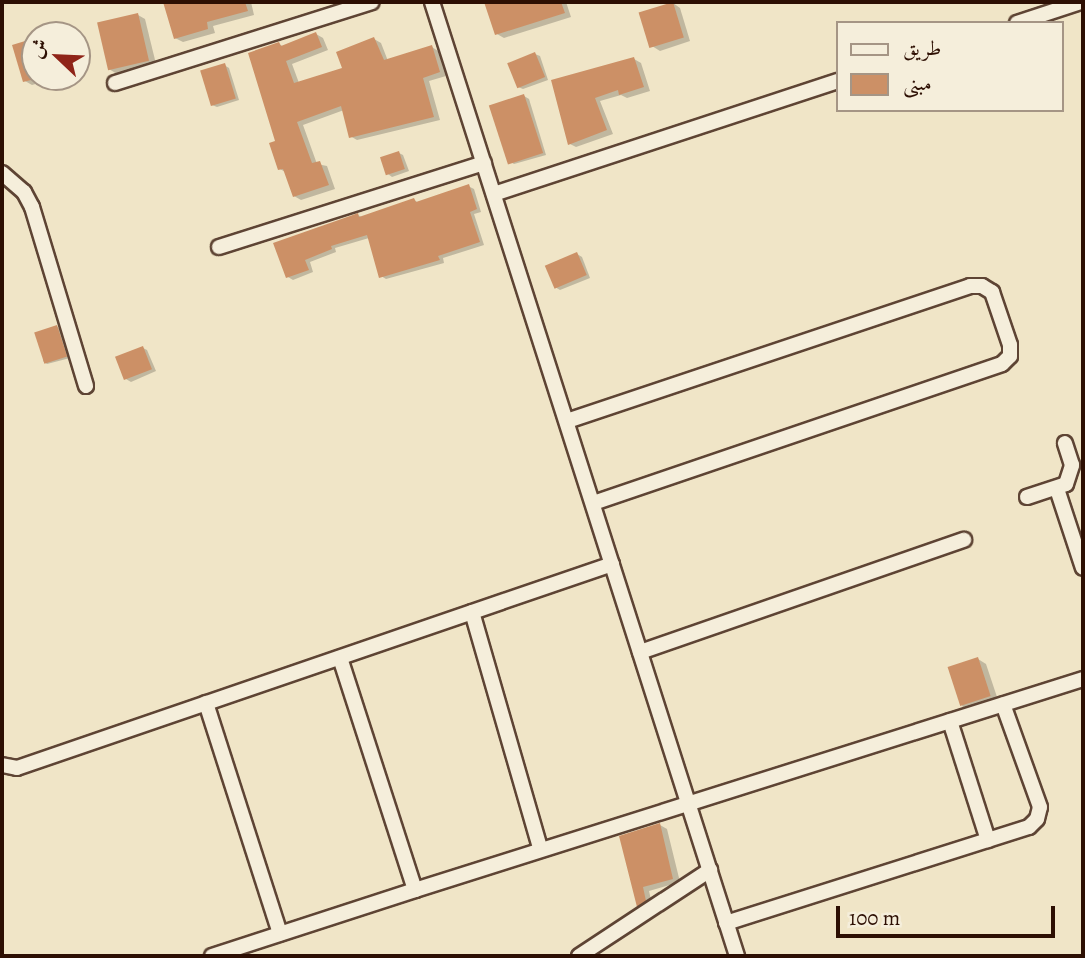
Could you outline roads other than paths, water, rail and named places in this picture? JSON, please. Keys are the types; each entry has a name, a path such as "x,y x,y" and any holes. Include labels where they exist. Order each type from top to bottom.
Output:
{"street":[{"path":"115,83 372,2"},
{"path":"432,2 593,503 686,804 737,956"},
{"path":"1023,21 1081,2"},
{"path":"494,194 836,82"},
{"path":"219,247 485,163"},
{"path":"2,173 24,192 32,207 86,386"},
{"path":"567,421 970,286 982,286 992,292 1010,345 1010,356 1002,364 593,503"},
{"path":"1027,497 1066,484 1072,465 1065,443"},
{"path":"1057,489 1083,568"},
{"path":"640,652 964,540"},
{"path":"2,765 17,768 612,564"},
{"path":"472,612 540,848"},
{"path":"340,658 415,890"},
{"path":"212,956 540,848 1083,679"},
{"path":"206,704 281,933"},
{"path":"726,923 1029,827 1037,819 1040,807 1003,704"},
{"path":"950,721 988,839"},
{"path":"579,956 710,870"}]}
